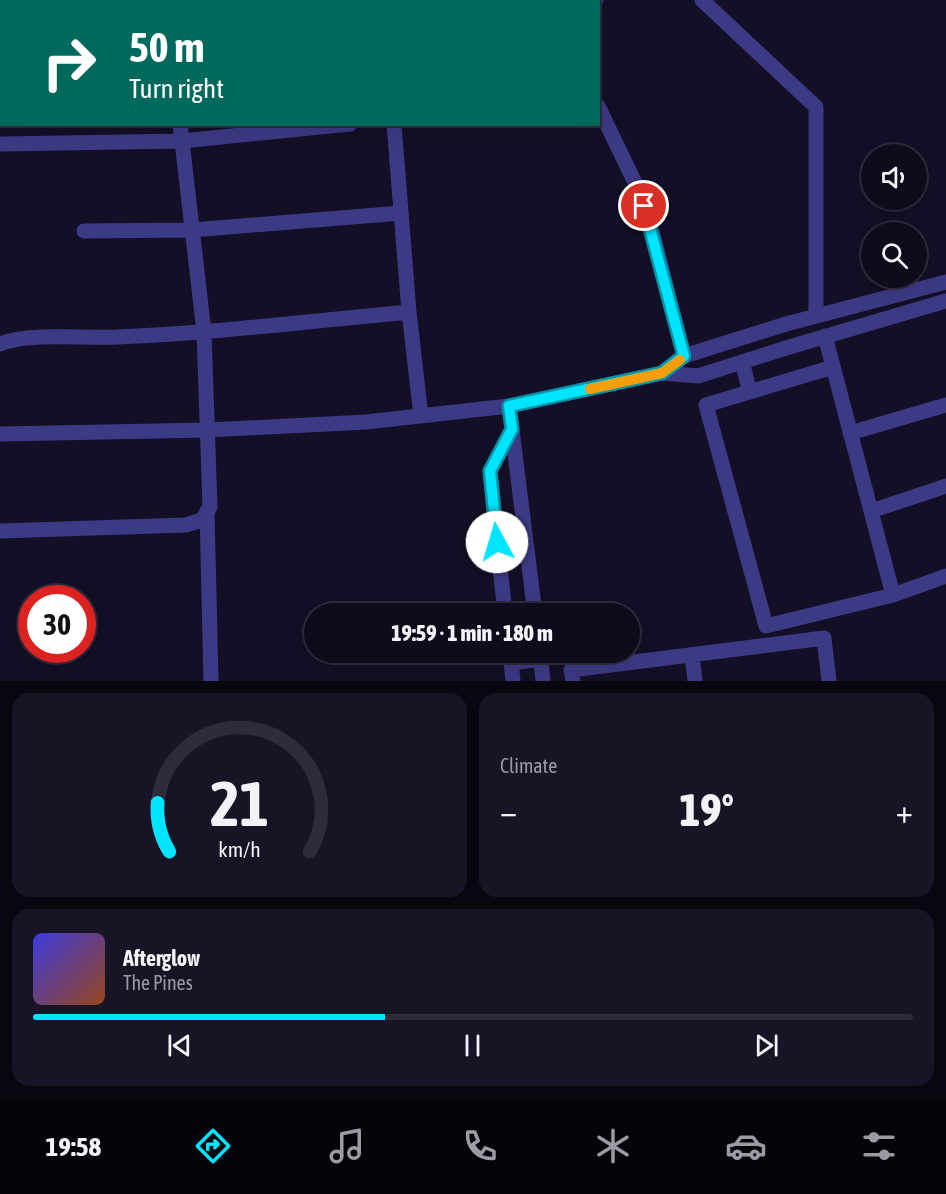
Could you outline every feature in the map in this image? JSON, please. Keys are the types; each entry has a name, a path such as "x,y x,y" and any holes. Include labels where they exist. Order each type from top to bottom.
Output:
{"street":[{"path":"702,0 816,107 816,316"},
{"path":"600,110 641,197 684,356"},
{"path":"0,531 186,525 202,520 210,507 204,332 180,126"},
{"path":"0,144 182,141 330,126"},
{"path":"394,126 409,312 421,416"},
{"path":"84,231 192,230 401,213"},
{"path":"662,373 684,356 816,316 946,282"},
{"path":"0,434 208,430 366,422 509,406 662,373 698,376 946,301"},
{"path":"0,344 32,339 204,332 409,312"},
{"path":"825,336 893,595"},
{"path":"742,362 750,392"},
{"path":"833,367 706,405 766,626 893,595 946,576"},
{"path":"850,433 946,405"},
{"path":"509,406 534,603"},
{"path":"504,603 490,471 512,429"},
{"path":"871,511 946,486"},
{"path":"207,511 211,681"},
{"path":"573,681 571,670 824,638 829,681"},
{"path":"692,655 695,681"},
{"path":"511,663 513,681"},
{"path":"541,663 543,681"}],"slow traffic":[{"path":"590,389 662,373 680,360"}],"route":[{"path":"497,542 490,471 512,429 509,406 662,373 684,356 644,206"}]}
